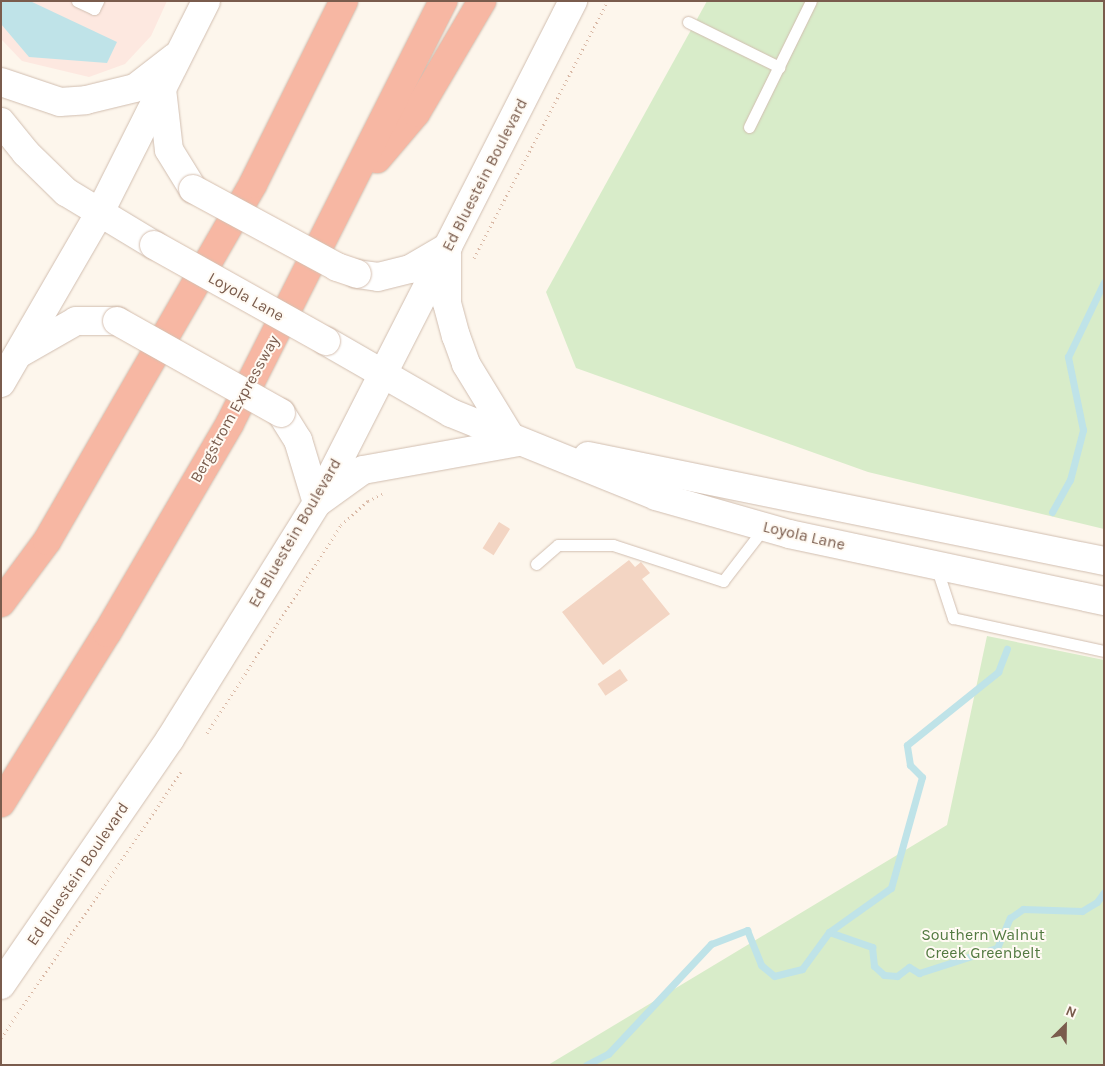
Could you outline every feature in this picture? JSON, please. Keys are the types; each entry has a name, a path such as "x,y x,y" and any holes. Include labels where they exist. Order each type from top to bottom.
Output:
{"highway":[{"path":"1,603 47,541 239,210 344,1"},
{"name":"Bergstrom Expressway","path":"1,803 107,632 230,423 350,190 443,1"},
{"path":"350,190 416,113 482,1"}],"main road":[{"path":"1,384 99,214 206,1"},
{"name":"Ed Bluestein Boulevard","path":"1,985 170,739 317,503 573,1"},
{"path":"1,82 60,102 86,100 135,88 182,52"},
{"path":"162,89 169,150 193,189 336,267 357,274 378,277 410,270 448,247"},
{"name":"Loyola Lane","path":"1,122 26,153 66,192 99,214 451,413 513,441 656,496 765,527 1104,601"},
{"path":"18,354 76,321 117,321 281,412 298,440 317,503 363,470 513,441 466,364 456,336 447,303 448,247"},
{"name":"Loyola Lane","path":"513,441 1104,561"}],"lane":[{"path":"76,1 94,9 98,1"},
{"path":"749,127 812,1"},
{"path":"688,22 779,67"},
{"path":"536,564 558,545 612,545 722,581 765,527"},
{"path":"935,564 953,618 1104,651"}],"path":[{"path":"471,268 473,260 608,1"},
{"path":"204,737 341,525 368,501 390,490"},
{"path":"1,1038 183,770"}],"shaded area":[{"path":"1,1 167,1 151,36 125,64 89,77 22,61 1,39"}],"green space":[{"path":"707,1 1104,1 1104,529 868,472 576,368 546,292"},
{"name":"Southern Walnut Creek Greenbelt","path":"987,636 1104,660 1104,1065 548,1065 947,825"}],"water":[{"path":"1,1 30,1 117,42 107,63 29,57 1,24"}],"building":[{"path":"499,522 510,529 494,555 483,548"},
{"path":"629,560 635,567 641,562 650,573 642,579 670,614 603,665 562,612"},
{"path":"620,669 628,681 605,696 598,684"}],"waterway":[{"path":"1052,512 1070,480 1083,430 1068,357 1104,282"},
{"path":"586,1065 608,1054 711,944 747,930 761,965 774,976 802,969 829,932 891,888 922,777 910,765 907,745 998,672 1007,649"},
{"path":"829,932 872,947 874,966 884,975 897,976 909,967 919,973 997,948 1010,918 1023,909 1082,911 1097,902 1104,892"}]}
